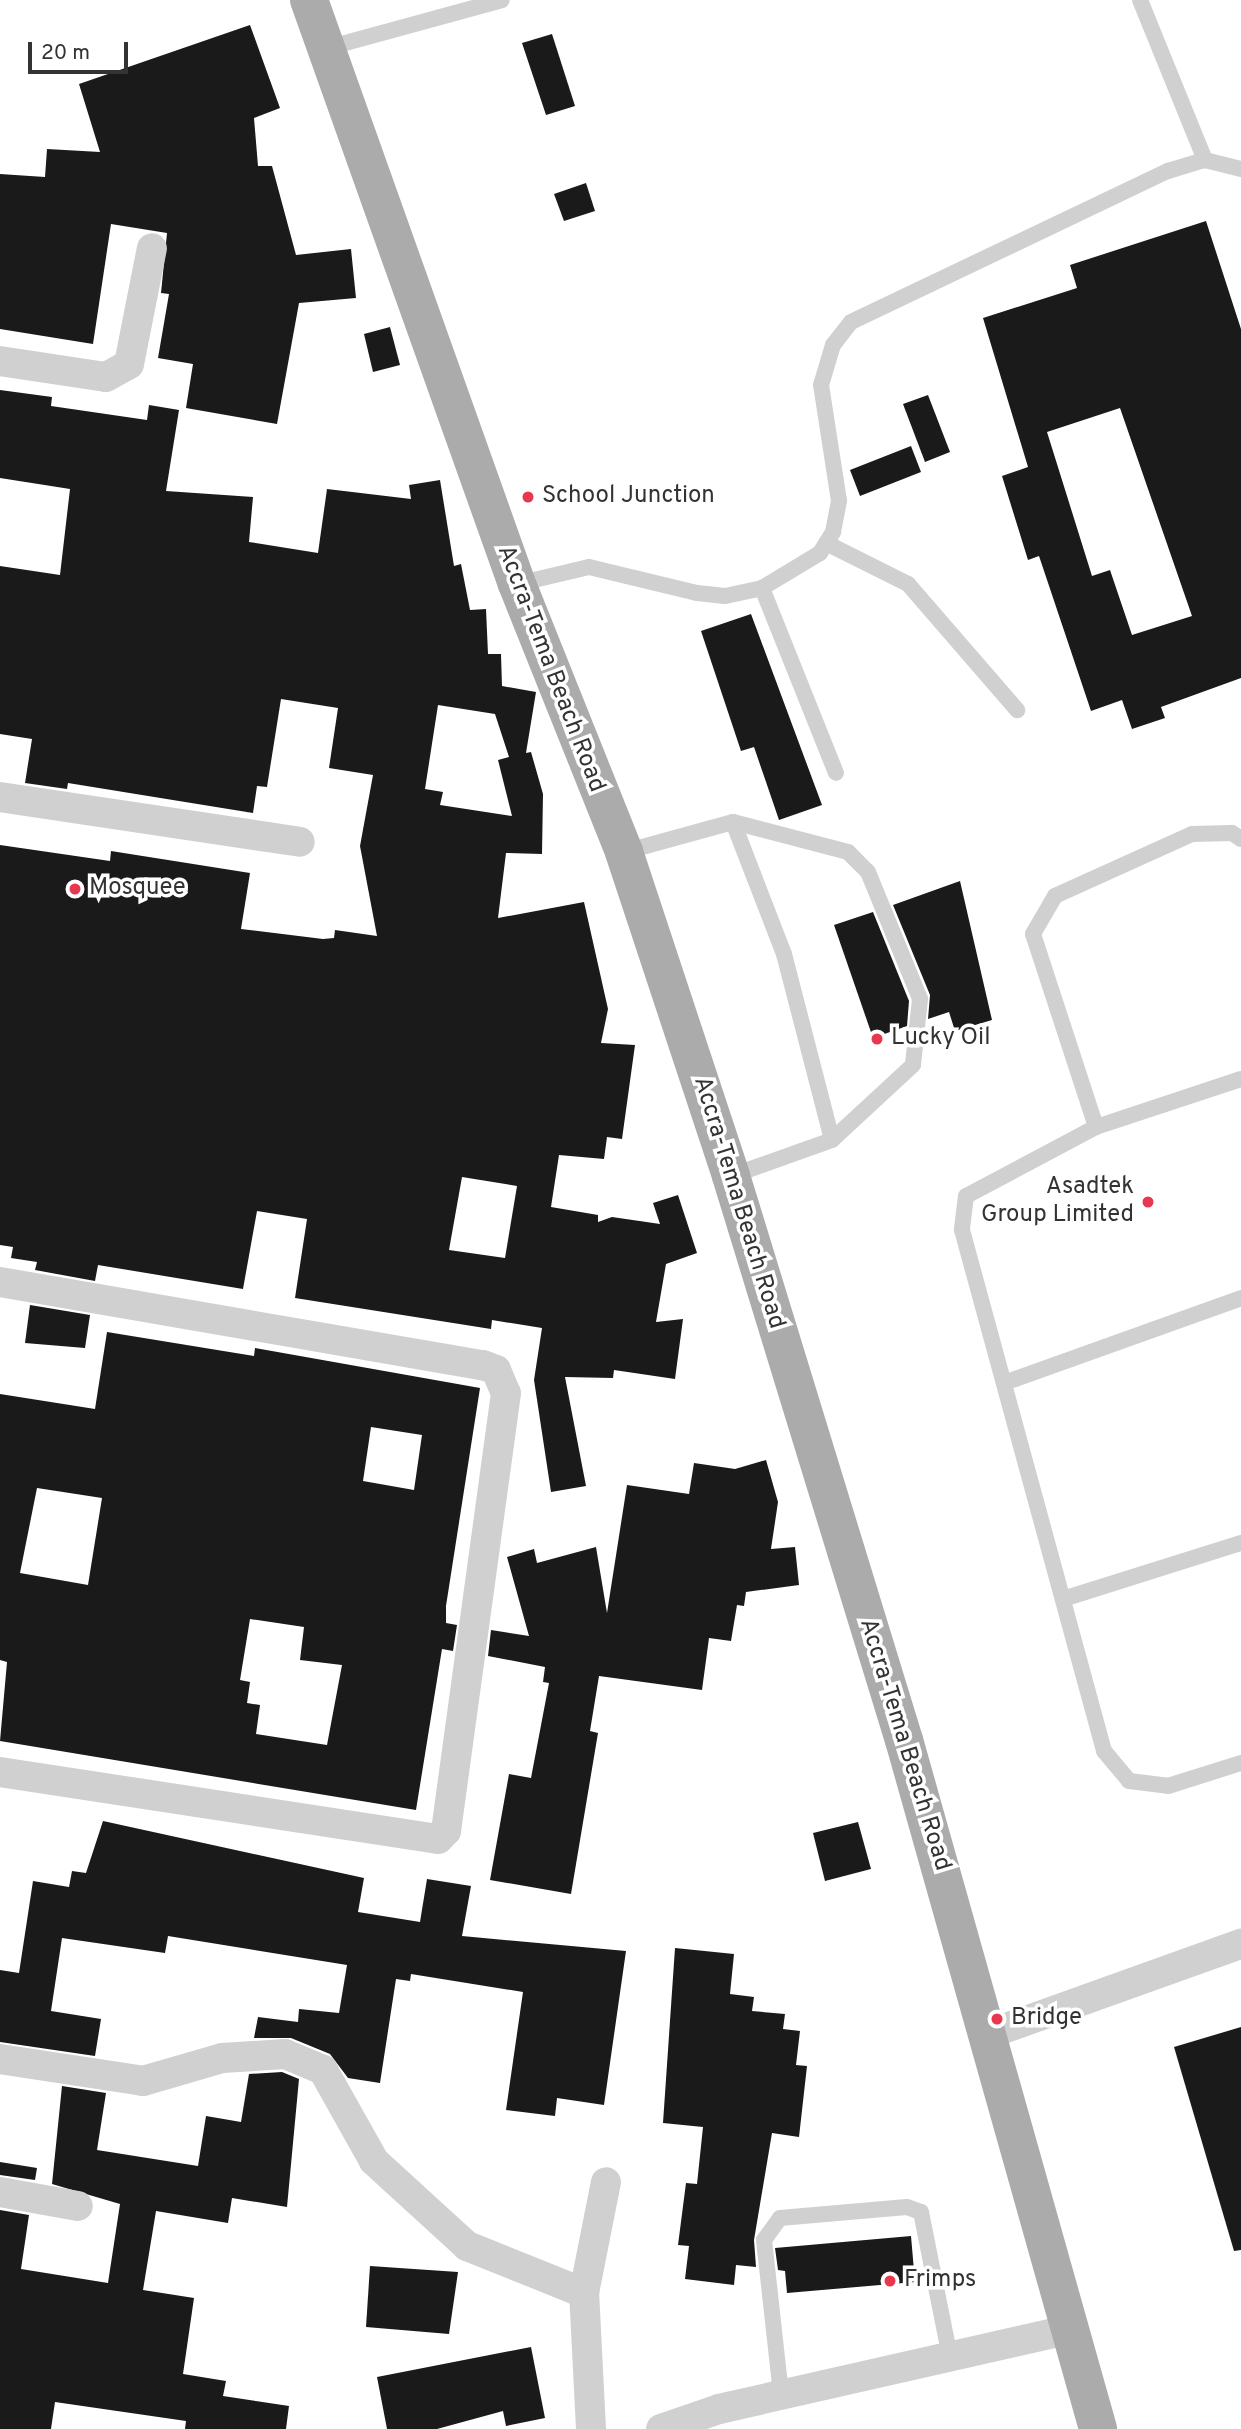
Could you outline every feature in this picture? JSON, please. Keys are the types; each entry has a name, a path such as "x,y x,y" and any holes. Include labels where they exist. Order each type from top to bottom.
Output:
{"main road":[{"name":"Accra-Tema Beach Road","path":"309,0 517,584 624,852 731,1176 989,2035 1098,2429"}],"street":[{"path":"0,361 106,377 129,364 152,248"},
{"path":"0,797 300,842"},
{"path":"0,1282 483,1365 495,1370 506,1393 446,1831 439,1839 0,1772"},
{"path":"989,2035 1241,1944"},
{"path":"0,2059 143,2081 222,2058 285,2054 323,2070 374,2161 467,2246 584,2293"},
{"path":"590,2429 584,2293 606,2182"},
{"path":"0,2192 78,2206"},
{"path":"661,2429 781,2394 1072,2329"}],"lane":[{"path":"327,48 502,0"},
{"path":"1140,0 1205,160"},
{"path":"517,584 589,567 697,593 726,596 762,588 825,543 839,501 821,385 833,345 851,322 1205,160 1241,169"},
{"path":"825,543 908,583 1017,709"},
{"path":"762,588 836,773"},
{"path":"733,822 784,954 832,1139"},
{"path":"624,852 733,822 848,852 862,865 920,999 914,1065 832,1139 731,1176"},
{"path":"1096,1127 1033,934 1055,896 1068,890 1192,834 1231,832 1241,839"},
{"path":"1241,1079 1096,1127 967,1196 962,1230 1104,1751 1129,1781 1168,1786 1241,1763"},
{"path":"1004,1383 1241,1298"},
{"path":"1063,1599 1241,1543"},
{"path":"781,2394 764,2240 779,2218 907,2207 921,2212 950,2357"}],"building":[{"path":"250,25 280,108 254,118 258,166 272,166 296,255 351,249 356,298 299,303 277,424 186,408 193,364 158,358 169,294 161,293 167,233 111,224 93,344 0,329 0,174 45,177 47,149 100,152 79,84"},
{"path":"552,34 575,106 546,115 522,43"},
{"path":"586,183 595,211 564,221 554,194"},
{"path":"1206,221 1241,329 1241,678 1161,707 1165,718 1132,729 1122,700 1091,711 1039,556 1028,560 1002,476 1028,467 983,318 1077,288 1070,265","holes":["1120,408 1192,616 1132,635 1110,570 1092,576 1047,432"]},
{"path":"390,327 400,365 373,372 364,334"},
{"path":"0,390 52,397 51,406 147,420 149,405 179,410 166,491 253,497 249,542 318,553 327,489 411,499 409,485 440,480 454,566 461,564 470,610 486,609 488,654 501,654 502,686 536,692 526,753 531,752 543,794 542,854 506,853 498,918 584,902 608,1009 601,1043 635,1045 622,1139 607,1137 604,1159 559,1155 551,1207 598,1215 598,1222 612,1217 660,1224 653,1203 678,1195 697,1253 666,1264 656,1322 683,1319 675,1379 614,1370 613,1378 565,1377 586,1486 551,1492 534,1380 542,1328 492,1320 491,1329 295,1298 307,1219 257,1211 243,1289 98,1265 95,1281 35,1270 37,1262 11,1258 13,1247 0,1245 0,845 110,861 111,851 250,873 241,929 323,939 334,938 335,930 377,936 360,846 373,775 329,768 338,708 281,699 267,787 257,786 253,813 68,783 67,789 25,783 32,739 0,734 0,566 60,575 70,489 0,478","holes":["438,705 495,714 509,757 498,760 512,816 440,805 443,792 425,789","462,1177 517,1186 505,1258 449,1250"]},
{"path":"928,395 950,452 925,462 903,404"},
{"path":"911,446 921,472 860,496 850,470"},
{"path":"751,614 822,805 779,820 754,747 741,751 701,631"},
{"path":"960,881 992,1020 955,1031 949,1012 928,1019 930,995 893,905"},
{"path":"873,912 909,1001 907,1026 873,1038 834,925"},
{"path":"30,1305 90,1315 85,1348 25,1343"},
{"path":"107,1332 254,1356 255,1348 480,1388 446,1606 446,1623 457,1625 453,1651 442,1649 416,1810 0,1741 7,1662 0,1660 0,1394 95,1409","holes":["371,1427 422,1435 414,1490 363,1481","37,1488 102,1498 88,1585 20,1573","250,1619 304,1627 300,1660 342,1665 327,1745 256,1734 260,1705 247,1703 250,1682 240,1680"]},
{"path":"766,1460 778,1502 771,1549 795,1547 799,1585 746,1592 744,1606 737,1605 731,1641 709,1638 702,1690 599,1676 590,1731 598,1733 571,1894 490,1880 509,1774 531,1778 549,1683 543,1682 545,1667 488,1656 491,1630 529,1636 507,1557 534,1549 537,1563 596,1547 607,1613 627,1485 689,1494 694,1463 735,1469"},
{"path":"103,1821 364,1878 358,1912 420,1922 427,1879 471,1886 462,1936 626,1951 604,2105 557,2098 555,2116 506,2110 523,1992 411,1974 410,1981 396,1979 380,2083 348,2078 330,2054 291,2038 254,2038 258,2017 298,2022 299,2009 339,2013 347,1965 168,1936 165,1953 62,1938 51,2011 101,2019 95,2056 0,2042 0,1970 19,1973 33,1881 69,1887 72,1871 86,1873"},
{"path":"858,1822 871,1869 825,1881 813,1833"},
{"path":"675,1948 734,1954 730,1994 754,1997 752,2011 785,2014 783,2029 800,2031 796,2065 807,2066 799,2137 772,2133 754,2240 756,2267 736,2265 734,2285 685,2279 689,2246 678,2245 686,2183 697,2184 703,2127 663,2123"},
{"path":"1241,2027 1241,2250 1234,2251 1174,2047"},
{"path":"282,2072 299,2079 287,2207 232,2198 228,2223 156,2211 143,2290 194,2298 183,2374 226,2381 223,2396 289,2406 286,2429 185,2429 186,2421 55,2402 51,2429 0,2429 0,2210 29,2215 21,2269 108,2283 120,2204 52,2184 62,2086 106,2093 97,2150 198,2166 206,2116 241,2122 249,2074"},
{"path":"0,2162 37,2168 35,2180 0,2175"},
{"path":"911,2236 915,2282 787,2293 785,2271 778,2270 775,2248"},
{"path":"370,2266 458,2272 449,2334 366,2327"},
{"path":"531,2347 545,2418 506,2426 503,2411 437,2429 387,2429 377,2377"}],"place":[{"name":"School Junction","path":"528,497"},
{"name":"Mosquee","path":"75,889"},
{"name":"Lucky Oil","path":"877,1039"},
{"name":"Asadtek Group Limited","path":"1148,1202"},
{"name":"Bridge","path":"997,2019"},
{"name":"Frimps","path":"890,2281"}]}
